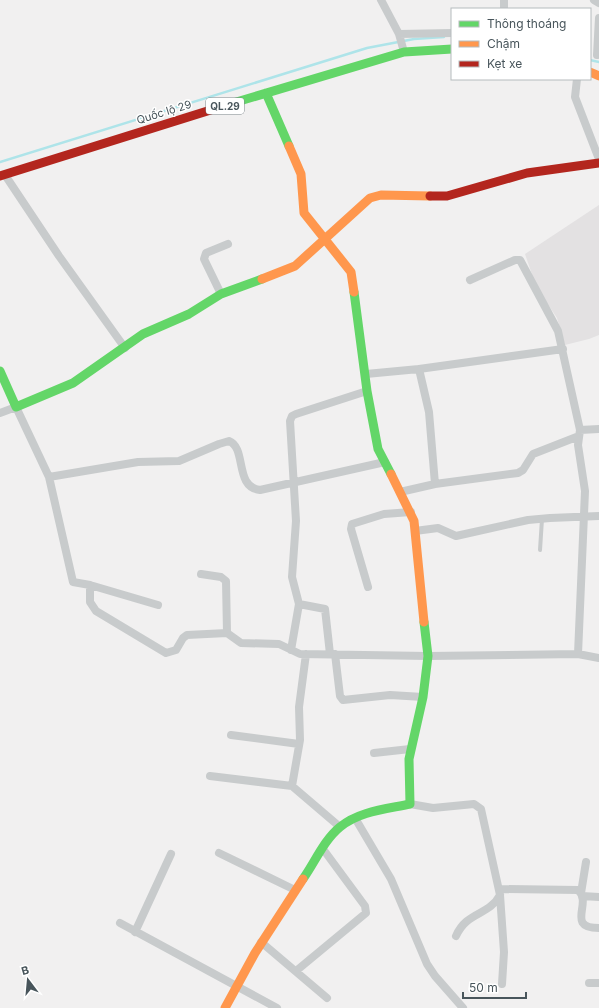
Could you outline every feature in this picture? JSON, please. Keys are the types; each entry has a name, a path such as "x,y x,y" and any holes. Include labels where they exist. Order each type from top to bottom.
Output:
{"main road":[{"name":"Quốc lộ 29","path":"3,175 266,93 404,48 451,49"},
{"path":"225,1008 235,986 295,890 340,827 355,818 410,804 410,749 423,697 428,656 414,521 411,512 378,449 367,391 366,374 350,272 304,213 301,174 266,93"},
{"path":"0,370 16,408 73,383 144,334 189,314 221,294 295,266 365,201 376,196 447,196 527,173 599,163"}],"street":[{"path":"381,0 399,34 404,48"},
{"path":"594,0 599,3"},
{"path":"595,54 599,18"},
{"path":"399,34 451,33"},
{"path":"577,80 575,97 599,159"},
{"path":"3,175 125,348"},
{"path":"221,294 204,259 204,255 228,244"},
{"path":"470,280 514,260 520,260 534,289 555,324 563,349 579,433 585,491 578,654"},
{"path":"366,374 419,369 563,349"},
{"path":"419,369 429,412 435,484"},
{"path":"291,650 299,604 292,577 296,521 292,484 290,421 292,416 367,391"},
{"path":"0,413 16,408 49,478 74,582 90,585 158,605"},
{"path":"400,492 435,484 521,472 533,454 579,433 599,429"},
{"path":"49,478 138,462 179,461 229,441 235,446 247,484 251,488 260,490 385,462"},
{"path":"368,587 351,529 352,524 384,514 411,512"},
{"path":"415,531 438,528 456,536 506,524 542,519 599,516"},
{"path":"201,574 221,577 226,581 227,633"},
{"path":"90,585 90,602 96,611 162,652 174,652 183,638 187,635 227,633 241,643 279,644 300,654 428,656 578,654 599,658"},
{"path":"299,604 325,609 340,696 343,700 390,695 423,697"},
{"path":"292,786 299,744 299,707 306,654"},
{"path":"231,735 299,744"},
{"path":"374,754 410,749"},
{"path":"210,776 292,786 340,827"},
{"path":"410,804 433,808 474,804 483,812 499,892 504,952 502,984"},
{"path":"355,818 391,880 427,964 435,976 463,1008"},
{"path":"296,971 366,913 365,906 323,849"},
{"path":"219,853 295,890"},
{"path":"135,932 170,854"},
{"path":"586,862 582,894 582,920 584,925 589,928 599,928"},
{"path":"499,892 576,890 582,894 599,897"},
{"path":"456,936 461,926 468,919 493,906 499,892"},
{"path":"120,923 277,1008"},
{"path":"262,942 327,998"},
{"path":"589,982 599,983"}],"lane":[{"path":"540,550 542,519"}],"shaded area":[{"path":"599,205 599,335 565,345 557,318 536,286 525,254"}],"waterway":[{"path":"0,162 367,48 414,39 444,37"},
{"path":"591,60 599,62"}],"traffic: fast":[{"path":"233,103 404,52 451,49"},
{"path":"266,93 289,146"},
{"path":"0,371 16,407 73,383 143,334 189,314 221,294 262,279"},
{"path":"354,292 367,391 378,449 391,474"},
{"path":"303,879 329,838 340,827 364,814 410,804 409,759 423,697 428,656 424,622"}],"traffic: slow":[{"path":"591,72 599,76"},
{"path":"289,146 301,174 304,213 351,272 354,292"},
{"path":"262,279 295,266 370,198 381,195 430,196"},
{"path":"391,474 414,521 424,622"},
{"path":"225,1008 255,953 303,879"}],"traffic: jam":[{"path":"0,176 233,103"},
{"path":"430,196 447,196 527,173 599,163"}]}
